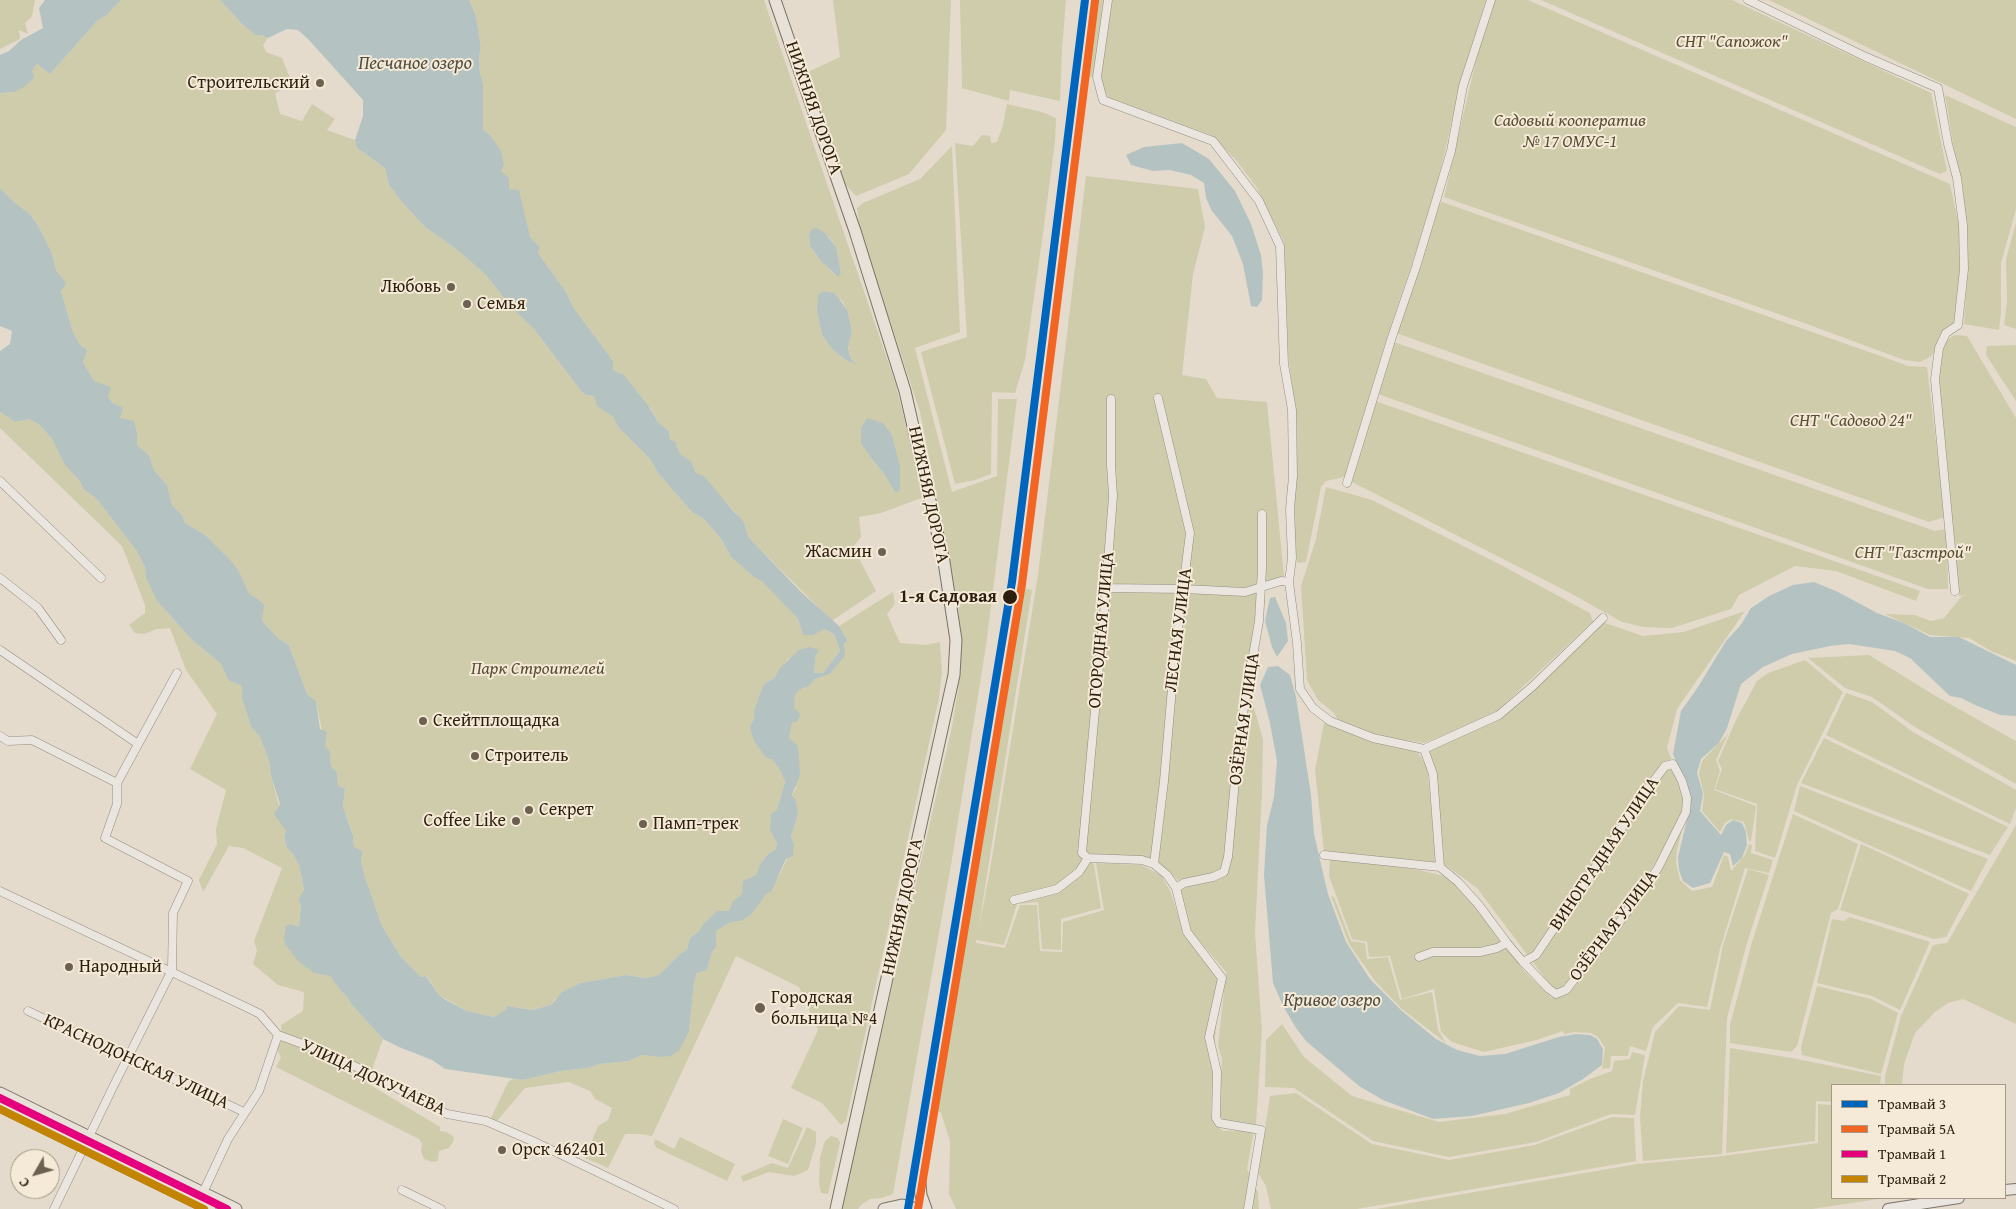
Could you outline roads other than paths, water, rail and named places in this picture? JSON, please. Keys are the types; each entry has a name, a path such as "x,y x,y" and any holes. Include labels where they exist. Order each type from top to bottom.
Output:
{"main road":[{"name":"НИЖНЯЯ ДОРОГА","path":"776,0 855,231 905,390 944,562 956,640 954,675 836,1209"},
{"path":"926,1209 921,1195 919,1170 1019,582 1091,0"},
{"path":"0,1093 86,1142"},
{"path":"0,1106 86,1142 200,1198 236,1209"},
{"path":"200,1198 210,1209"},
{"path":"1888,1209 1953,1199"},
{"path":"884,1209 902,1205 917,1209"}],"street":[{"path":"1108,0 1097,76 1103,100 1213,141 1259,201 1280,246 1284,364 1292,410 1293,476 1290,509 1292,558 1289,582 1297,643 1300,690 1313,708 1330,721 1373,738 1424,749 1499,714 1533,686 1603,618"},
{"path":"1347,483 1451,151 1463,86 1490,0"},
{"path":"1748,0 1866,57 1938,88 1948,144 1957,178 1963,225 1964,269 1958,325 1946,333 1939,348 1935,379 1956,582 1955,591"},
{"name":"ЛЕСНАЯ УЛИЦА","path":"1154,864 1164,781 1175,653 1190,533 1177,485 1158,398"},
{"name":"ОГОРОДНАЯ УЛИЦА","path":"1088,858 1082,853 1113,496 1111,399"},
{"path":"0,481 101,578"},
{"name":"ОЗЁРНАЯ УЛИЦА","path":"1176,888 1184,883 1218,875 1224,872 1226,865 1232,825 1239,737 1259,621 1262,514"},
{"path":"0,578 38,608 61,640"},
{"path":"1106,588 1245,592 1281,581 1289,582"},
{"path":"0,650 138,744"},
{"path":"54,1209 172,970 173,912 188,882 105,838 117,804 117,783 176,673"},
{"path":"0,736 8,741 32,740 117,783"},
{"path":"1424,749 1433,774 1440,867"},
{"name":"ВИНОГРАДНАЯ УЛИЦА","path":"1523,962 1536,955 1665,766 1673,764 1682,780 1687,798 1686,812"},
{"name":"ОЗЁРНАЯ УЛИЦА","path":"1523,962 1556,994 1566,990 1608,938 1658,868 1686,812"},
{"path":"1324,855 1440,867 1458,882 1478,904 1523,962"},
{"path":"1014,900 1057,889 1080,872 1088,858 1142,860 1154,864 1167,875 1176,888 1187,932 1222,978 1209,1037 1217,1072 1216,1118 1219,1124 1261,1130 1248,1209"},
{"name":"УЛИЦА ДОКУЧАЕВА","path":"0,891 70,925 172,970 260,1014 278,1035 332,1055 447,1114 486,1121 537,1143 674,1209"},
{"path":"1419,957 1433,952 1480,952 1497,948 1507,943"},
{"name":"КРАСНОДОНСКАЯ УЛИЦА","path":"28,1011 244,1112"},
{"path":"200,1198 228,1139 258,1091 278,1035"},
{"path":"402,1190 441,1209"}],"water":[{"path":"45,0 121,0 107,15 98,20 50,74 37,64 32,71 34,78 24,87 14,92 0,93 0,55 9,51 21,40 43,28 39,8"},
{"name":"Песчаное озеро","path":"220,0 469,0 476,16 481,48 479,56 480,73 483,83 483,129 490,135 501,151 504,165 501,171 509,178 509,189 519,190 530,237 540,247 538,253 566,292 573,307 613,361 613,370 624,375 648,405 658,422 669,431 670,440 675,441 680,454 691,461 696,473 704,476 740,517 744,522 748,536 754,543 802,593 839,626 848,641 844,643 844,657 830,674 815,679 809,686 799,690 795,695 794,708 801,714 797,722 792,722 789,738 798,746 800,775 792,795 796,801 798,814 791,837 794,844 793,856 786,859 771,892 767,893 751,915 741,921 731,922 716,931 716,947 712,952 707,970 697,973 694,983 689,1031 679,1051 670,1056 642,1055 628,1061 561,1071 523,1080 445,1069 432,1060 383,1039 351,1004 330,976 314,973 298,961 285,944 284,938 286,926 290,924 299,927 301,905 298,900 304,890 299,865 287,848 284,837 286,831 274,814 280,804 271,776 269,761 260,737 251,727 242,698 242,686 228,680 221,664 192,640 157,601 146,578 145,567 136,550 96,498 84,490 79,480 65,465 52,439 40,425 29,419 15,422 0,412 0,351 10,344 12,331 0,326 0,188 29,213 39,227 51,251 56,270 66,283 61,291 73,332 80,345 87,350 83,362 94,381 111,387 108,397 113,403 123,408 120,418 134,421 137,445 149,455 154,470 167,485 172,505 183,516 185,523 204,534 232,562 240,573 249,594 264,605 262,621 279,639 289,645 307,694 316,701 320,729 327,732 325,746 330,752 331,766 337,772 338,786 345,788 343,807 353,835 354,847 363,851 361,860 364,874 382,926 401,957 421,977 426,976 439,995 446,1000 467,1011 494,1017 505,1010 507,1006 532,1010 551,1005 562,992 581,983 626,975 646,978 659,975 687,949 690,938 717,911 729,911 733,901 742,894 743,881 756,875 760,864 768,854 776,849 777,843 770,830 771,814 777,810 785,782 772,759 766,758 754,741 750,727 754,719 754,711 763,685 775,677 780,668 799,650 809,647 817,649 819,652 816,654 814,673 823,673 840,651 834,634 824,629 814,635 803,635 798,619 762,581 754,577 731,557 721,539 704,519 692,512 658,473 651,460 619,428 613,417 597,406 594,396 586,395 581,391 534,329 511,307 485,274 456,249 425,227 401,201 389,185 385,168 357,148 355,140 363,116 363,100 309,40 298,30 287,29 268,38 255,35"},
{"path":"1182,143 1209,159 1235,191 1251,224 1261,255 1263,273 1262,300 1257,307 1251,306 1243,264 1232,236 1212,211 1206,198 1204,183 1191,175 1170,170 1153,171 1131,165 1126,155 1144,147"},
{"path":"817,228 825,233 836,247 841,273 838,277 821,261 810,246 809,235 812,229"},
{"path":"824,291 834,293 847,310 852,331 848,347 850,357 856,364 847,361 832,349 822,335 817,311 818,295"},
{"path":"867,418 883,423 892,435 900,467 900,489 898,492 895,492 861,443 861,428"},
{"path":"1814,582 1838,592 1877,613 1904,623 1930,637 1959,637 2016,665 2016,716 2000,715 1961,698 1950,696 1910,658 1895,651 1849,644 1830,646 1792,654 1763,667 1741,684 1727,728 1719,743 1701,759 1697,773 1703,794 1700,811 1721,835 1726,825 1733,820 1742,823 1746,832 1747,845 1742,858 1733,866 1730,854 1724,852 1710,883 1693,888 1683,881 1679,870 1678,857 1691,803 1686,785 1673,754 1681,711 1726,641 1740,626 1751,608 1769,596 1793,585"},
{"path":"1275,597 1286,623 1288,641 1277,657 1272,647 1265,621 1270,598"},
{"name":"Кривое озеро","path":"1278,666 1290,675 1296,697 1311,795 1314,834 1328,894 1346,942 1370,979 1402,1011 1436,1039 1457,1050 1480,1056 1505,1054 1559,1037 1576,1034 1590,1035 1597,1039 1603,1049 1602,1065 1559,1093 1529,1103 1472,1116 1433,1119 1383,1100 1359,1086 1306,1041 1283,1006 1273,983 1264,875 1267,825 1274,797 1277,761 1260,685 1268,667"}],"tram line":[{"name":"3","path":"908,1209 1012,582 1085,0"},
{"name":"5А","path":"918,1209 1022,584 1095,1"},
{"name":"1","path":"0,1098 227,1209"},
{"name":"2","path":"0,1109 204,1209"}],"place":[{"name":"Строительский","path":"320,83"},
{"name":"Любовь","path":"451,287"},
{"name":"Семья","path":"467,304"},
{"name":"Жасмин","path":"882,552"},
{"name":"1-я Садовая","path":"1010,597"},
{"name":"Скейтплощадка","path":"423,721"},
{"name":"Строитель","path":"475,756"},
{"name":"Секрет","path":"529,810"},
{"name":"Coffee Like","path":"516,821"},
{"name":"Памп-трек","path":"643,824"},
{"name":"Народный","path":"69,967"},
{"name":"Городская больница №4","path":"760,1008"},
{"name":"Орск 462401","path":"502,1150"}],"park label":[{"name":"СНТ \"Сапожок\"","path":"1732,42"},
{"name":"Садовый кооператив № 17 ОМУС-1","path":"1570,131"},
{"name":"СНТ \"Садовод 24\"","path":"1851,421"},
{"name":"СНТ \"Газстрой\"","path":"1913,553"},
{"name":"Парк Строителей","path":"538,669"}]}
